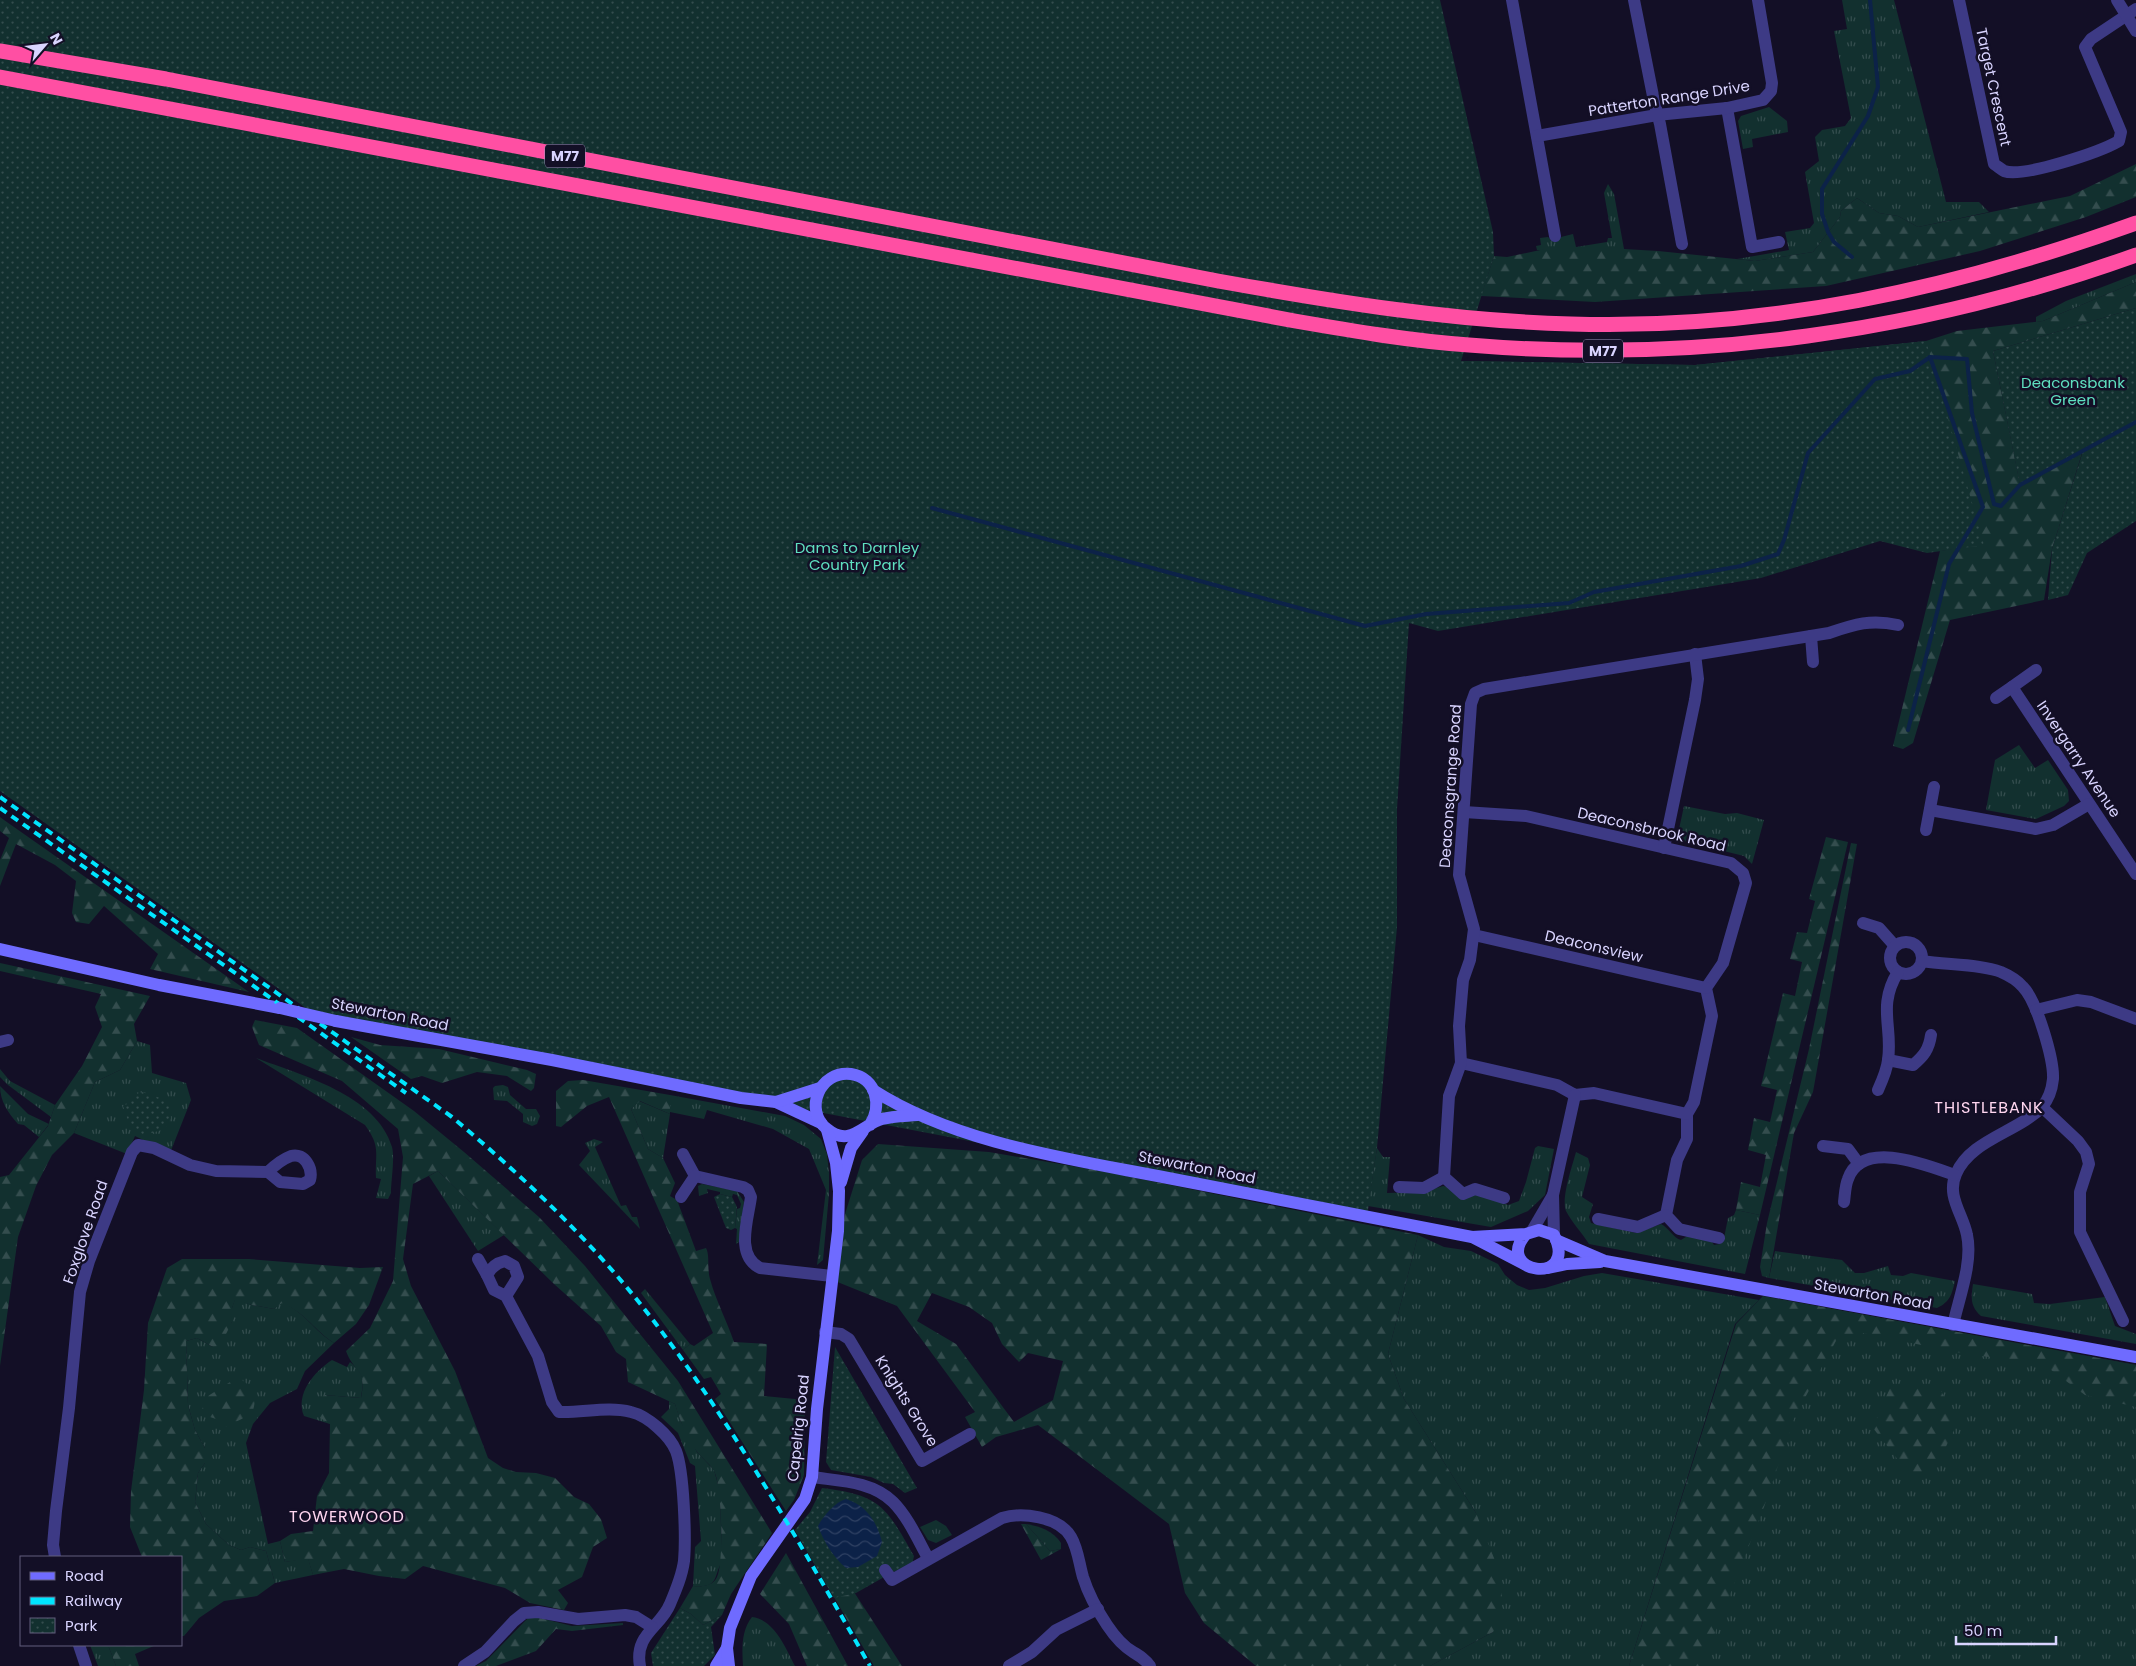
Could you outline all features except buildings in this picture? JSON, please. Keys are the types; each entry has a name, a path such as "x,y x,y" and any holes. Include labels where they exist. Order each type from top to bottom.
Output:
{"highway":[{"name":"M77","path":"0,51 166,79 1218,281 1359,305 1479,319 1573,324 1674,323 1748,318 1808,310 1903,292 1963,278 2026,261 2136,223"},
{"name":"M77","path":"0,77 1266,316 1343,330 1469,345 1616,351 1775,342 1841,332 1968,306 2067,280 2136,255"}],"main road":[{"name":"Stewarton Road","path":"0,948 160,985 280,1008 336,1021 552,1060 741,1098 776,1102 844,1136 883,1119 920,1115"},
{"name":"Stewarton Road","path":"776,1102 820,1088 834,1076 843,1074 860,1077 873,1090 892,1102 976,1137 1083,1162 1472,1237 1529,1232"},
{"path":"820,1088 815,1105 824,1126"},
{"path":"866,1128 877,1108 873,1090"},
{"name":"Capelrig Road","path":"716,1666 726,1648 730,1628 751,1576 805,1498 812,1477 825,1332 838,1231 839,1191 836,1162 824,1126"},
{"name":"Capelrig Road","path":"839,1191 851,1150 866,1128"},
{"path":"1539,1230 1555,1238 1559,1254 1552,1265 1547,1268 1535,1270 1524,1264 1520,1258 1519,1246 1529,1232 1539,1230"},
{"name":"Stewarton Road","path":"1472,1237 1524,1264"},
{"name":"Stewarton Road","path":"1555,1238 1605,1261 2136,1357"},
{"name":"Stewarton Road","path":"1547,1268 1567,1264 1605,1261"},
{"name":"Capelrig Road","path":"726,1648 729,1666"}],"street":[{"path":"1512,0 1555,236"},
{"path":"1634,0 1682,244"},
{"name":"Patterton Range Drive","path":"1537,136 1657,115 1727,108 1763,100 1771,91 1772,83 1758,0"},
{"name":"Target Crescent","path":"1959,0 1994,164 2005,171 2029,170 2103,150 2119,142 2121,132 2085,47 2091,39 2131,12"},
{"path":"2118,0 2131,12 2136,31"},
{"path":"1727,108 1752,247 1779,242"},
{"name":"Deaconsgrange Road","path":"1444,1177 1449,1096 1461,1063 1459,1026 1463,980 1470,960 1474,935 1459,875 1471,704 1476,693 1493,687 1829,633 1856,624 1880,621 1898,625"},
{"path":"1811,636 1813,662"},
{"path":"1664,848 1695,700 1698,679 1695,654"},
{"path":"1996,698 2036,670"},
{"name":"Invergarry Avenue","path":"2012,687 2136,874"},
{"path":"1926,830 1934,787"},
{"path":"1930,810 2036,829 2053,825 2090,804"},
{"name":"Deaconsbrook Road","path":"1464,812 1526,816 1730,863 1743,873 1746,883 1723,963 1706,988"},
{"path":"1863,923 1879,928 1895,946"},
{"name":"Deaconsview","path":"1474,935 1706,988"},
{"path":"1901,942 1912,943 1920,950 1922,961 1920,966 1913,972 1903,974 1898,972 1890,960 1890,954 1895,946 1901,942"},
{"path":"1922,961 2001,972 2022,986 2036,1010 2052,1064 2053,1081 2049,1095 2042,1107 1970,1154 1955,1175 1954,1202 1962,1218 1968,1238 1966,1272 1953,1325"},
{"path":"1878,1090 1888,1060 1887,1006 1890,985 1898,972"},
{"path":"1666,1215 1677,1160 1687,1139 1688,1114 1694,1102 1712,1016 1706,988"},
{"path":"2036,1010 2078,1000 2091,1002 2136,1019"},
{"path":"1888,1060 1914,1066 1929,1046 1931,1035"},
{"path":"1461,1063 1557,1084 1575,1095 1594,1093 1688,1114"},
{"path":"1555,1238 1553,1195 1575,1095"},
{"path":"2042,1107 2078,1141 2086,1152 2089,1164 2080,1192 2080,1232 2123,1321"},
{"name":"Foxglove Road","path":"55,1556 53,1546 56,1510 69,1408 80,1292 96,1244 132,1152 138,1145 154,1148 190,1165 216,1171 268,1172"},
{"path":"1823,1146 1848,1149 1859,1164"},
{"path":"683,1154 695,1176 743,1186 748,1190 751,1198 744,1250 752,1264 760,1268 832,1276"},
{"path":"1844,1202 1848,1178 1859,1164 1876,1158 1893,1157 1955,1175"},
{"path":"681,1197 695,1176"},
{"path":"1399,1186 1424,1188 1444,1177 1463,1194 1475,1189 1504,1198"},
{"path":"1529,1232 1553,1195"},
{"path":"1598,1219 1638,1226 1666,1215"},
{"path":"1666,1215 1679,1229 1719,1238"},
{"path":"478,1259 494,1290 506,1296 538,1356 552,1402 559,1412 610,1410 632,1412 650,1422 667,1438 676,1450 681,1472 684,1560 680,1583 668,1609 652,1627 639,1652 637,1665"},
{"path":"487,1275 490,1269 497,1263 505,1261 514,1266 518,1277 506,1296"},
{"name":"Knights Grove","path":"825,1332 841,1334 849,1339 922,1460 970,1434"},
{"path":"812,1477 850,1482 878,1491 893,1502 908,1523 928,1558"},
{"path":"885,1570 892,1580 1002,1518 1017,1514 1039,1516 1052,1522 1071,1537 1078,1555 1083,1577 1098,1609 1119,1639 1132,1652 1141,1655 1150,1666"},
{"path":"1009,1666 1032,1652 1056,1630 1098,1609"},
{"path":"464,1666 485,1652 524,1613 538,1612 578,1619 625,1615 636,1617 652,1627"},
{"path":"79,1646 86,1666"}],"green space":[{"name":"Dams to Darnley Country Park","path":"0,0 1440,0 1493,232 1494,256 1461,361 1695,365 1926,341 1984,545 1927,553 1880,541 1761,578 1438,631 1409,623 1397,809 1397,927 1377,1148 1367,1217 317,1016 0,791"},
{"path":"1842,0 1894,0 1946,202 1979,202 1989,212 1918,227 1898,216 1879,213 1857,198 1841,211 1840,217 1813,252 1755,261 1737,259 1789,250 1785,232 1810,228 1814,223 1805,172 1819,161 1815,137 1822,130 1845,126 1851,118 1834,31 1847,29"},
{"path":"1769,107 1787,121 1788,132 1752,139 1753,147 1743,149 1738,121 1741,116"},
{"path":"2136,164 2136,197 2086,217 1980,251 1826,286 1595,302 1481,296 1494,256 1507,257 1545,249 1624,249 1755,261 1813,252 1840,217 1841,211 1857,198 1879,213 1898,216 1918,227 2070,196"},
{"path":"1608,184 1614,194 1624,249 1537,250 1536,246 1541,245 1540,238 1548,237 1552,241 1573,234 1576,247 1607,242 1608,238 1612,238 1604,193"},
{"path":"2136,274 2136,282 2043,321 2036,322 2036,317 2066,301"},
{"path":"2136,282 2136,308 1993,351 2020,484 2083,450 2052,549 2044,600 1950,620 1913,743 1903,749 1893,746 1940,551 1983,544 1664,403 1461,361 1695,365 1926,341 1957,331 2043,321"},
{"name":"Deaconsbank Green","path":"2136,308 2136,521 2087,553 2068,595 2048,600 2052,549 2083,451 2020,485 1993,351"},
{"path":"2019,745 2035,768 2048,760 2068,790 2069,801 2064,806 2036,819 1986,810 1995,760"},
{"path":"1684,806 1725,814 1737,813 1764,820 1752,864 1744,856 1679,840 1678,834"},
{"path":"0,817 249,992 150,969 158,954 104,906 89,924 76,922 72,913 76,881 55,865 16,844 0,886 0,860 9,838 0,831"},
{"path":"1826,837 1848,842 1760,1215 1736,1210 1741,1182 1760,1187 1766,1155 1748,1150 1754,1118 1770,1122 1777,1090 1761,1086 1783,993 1795,996 1802,962 1790,959 1797,932 1807,933 1815,901 1809,899"},
{"path":"1851,843 1857,844 1813,1092 1794,1133 1769,1278 1762,1276 1760,1267 1767,1223 1809,1049"},
{"path":"0,963 150,996 134,1024 137,1041 120,1070 95,1082 74,1133 52,1155 36,1186 18,1237 0,1366 0,1177 9,1175 48,1126 55,1105 82,1066 102,1027 95,1007 101,994 0,971"},
{"path":"255,1020 297,1028 414,1111 464,1152 539,1217 585,1266 678,1381 772,1533 731,1594 722,1615 703,1625 691,1614 680,1608 693,1586 707,1585 717,1577 721,1556 721,1524 719,1491 714,1471 690,1442 675,1404 628,1382 626,1359 616,1352 601,1326 554,1284 438,1171 413,1184 403,1259 411,1286 455,1371 488,1458 503,1468 516,1472 536,1473 555,1478 574,1497 589,1504 601,1519 607,1538 593,1547 582,1577 558,1590 568,1603 564,1610 530,1603 505,1588 423,1566 405,1579 344,1569 313,1575 308,1559 285,1562 280,1541 291,1534 313,1531 317,1496 329,1473 330,1424 312,1413 318,1400 325,1395 361,1398 361,1376 349,1359 346,1351 370,1328 393,1281 403,1157 398,1129 342,1081 259,1045 252,1027"},
{"path":"351,1037 380,1045 439,1049 527,1070 536,1074 534,1088 531,1091 507,1076 477,1072 442,1083 422,1076 411,1079"},
{"path":"137,1041 150,1045 152,1073 186,1083 191,1100 170,1153 135,1136 127,1154 74,1133 95,1082 120,1070"},
{"path":"256,1058 335,1089 354,1100 371,1114 384,1129 393,1152 391,1193 388,1199 376,1198 381,1179 376,1178 375,1145 365,1125"},
{"path":"0,1069 10,1081 55,1105 51,1117 8,1085 0,1077"},
{"path":"583,1080 670,1095 670,1114 640,1101 631,1109 648,1149 663,1158 675,1183 670,1196 677,1200 696,1251 706,1248 710,1279 734,1342 767,1344 764,1396 805,1400 804,1475 794,1500 786,1511 715,1399 721,1394 711,1377 704,1379 683,1350 690,1344 694,1346 713,1333 609,1097 587,1106 561,1127 556,1126 556,1091 568,1081"},
{"path":"503,1085 508,1087 510,1095 526,1109 536,1109 540,1116 537,1124 532,1126 523,1122 523,1114 507,1101 494,1100 493,1088"},
{"path":"0,1086 28,1114 49,1124 39,1137 24,1125 18,1124 11,1116 3,1102"},
{"path":"142,1092 160,1098 169,1104 171,1118 165,1129 145,1135 131,1129 123,1106 129,1103 131,1096"},
{"path":"670,1095 785,1116 804,1125 821,1139 827,1154 829,1173 823,1260 817,1265 826,1190 809,1149 773,1129 707,1110 704,1119 670,1112"},
{"path":"639,1101 670,1114 663,1158 648,1149 631,1109"},
{"path":"594,1139 603,1142 595,1147 621,1206 626,1205 632,1217 637,1217 640,1229 579,1165 590,1151 585,1143"},
{"path":"878,1144 989,1152 1101,1171 1418,1235 1388,1354 1404,1399 1476,1513 1502,1578 1502,1616 1493,1632 1430,1666 1256,1666 1204,1623 1185,1593 1169,1524 1038,1425 996,1437 982,1447 965,1417 975,1412 897,1306 835,1281 845,1214 862,1160","holes":["932,1293 969,1307 992,1323 1002,1344 1019,1362 1028,1353 1063,1361 1053,1400 1014,1422 956,1344 917,1321"]},
{"path":"1538,1146 1554,1149 1545,1195 1528,1211 1491,1227 1368,1206 1377,1148 1383,1157 1390,1157 1387,1193 1424,1192 1443,1186 1477,1193 1508,1205 1519,1201 1535,1148"},
{"path":"1576,1152 1588,1158 1590,1165 1582,1197 1593,1204 1589,1217 1591,1223 1636,1233 1661,1224 1678,1239 1681,1240 1689,1235 1710,1239 1714,1245 1720,1244 1724,1238 1728,1218 1734,1215 1736,1210 1760,1215 1745,1274 1589,1244 1568,1215 1565,1205 1568,1182"},
{"path":"438,1171 504,1235 478,1251 429,1176"},
{"path":"702,1184 737,1191 744,1202 739,1242 736,1244 737,1209 740,1208 741,1204 737,1195 733,1194 732,1197 707,1189 708,1193 699,1196 698,1186"},
{"path":"720,1194 732,1197 737,1207 735,1228 731,1230 726,1228 714,1197"},
{"path":"1418,1235 1444,1247 1471,1251 1498,1264 1505,1275 1517,1285 1529,1290 1545,1288 1584,1276 1602,1273 1759,1300 1735,1324 1629,1666 1430,1666 1493,1632 1476,1513 1404,1399 1388,1354"},
{"path":"1775,1251 1842,1260 1855,1273 1864,1273 1888,1266 1891,1275 1903,1276 1911,1273 1955,1281 1950,1297 1937,1308 1769,1278"},
{"path":"182,1259 249,1259 360,1268 383,1267 369,1305 356,1324 334,1343 298,1312 282,1303 274,1309 235,1300 232,1308 232,1322 220,1346 213,1347 197,1338 186,1341 188,1405 195,1430 205,1448 205,1463 198,1473 195,1502 206,1524 229,1545 241,1550 250,1547 266,1551 275,1583 257,1596 224,1601 199,1618 184,1636 182,1636 182,1556 142,1556 130,1527 131,1491 144,1390 148,1323 167,1268"},
{"path":"1973,1284 2032,1294 2034,1303 2050,1304 2105,1297 2115,1326 2136,1334 2136,1344 1981,1316 1972,1302"},
{"path":"645,1289 690,1344 683,1350 641,1293"},
{"path":"1763,1296 2136,1365 2136,1407 2085,1395 2043,1364 1966,1354 1862,1333 1837,1339 1795,1416 1764,1507 1702,1666 1629,1666 1736,1324"},
{"path":"235,1299 252,1305 274,1309 282,1302 298,1312 334,1343 305,1371 297,1389 270,1403 253,1424 246,1443 268,1544 280,1541 285,1562 308,1558 313,1575 275,1583 266,1551 250,1547 241,1550 229,1545 206,1524 195,1502 198,1473 205,1463 205,1448 195,1430 188,1405 186,1341 197,1338 213,1347 232,1322 232,1308"},
{"path":"1799,1303 2136,1365 2136,1666 1658,1666"},
{"path":"835,1347 917,1488 905,1493 893,1484 884,1483 871,1477 831,1470 826,1462"},
{"path":"332,1360 347,1367 350,1362 361,1374 363,1386 361,1398 325,1395 330,1424 304,1416 302,1400 304,1392 313,1377"},
{"path":"238,1377 254,1393 254,1407 252,1414 225,1427 216,1419 204,1415 202,1409 208,1396"},
{"path":"1891,1385 1917,1386 1941,1390 1956,1426 1934,1471 1910,1475 1873,1428"},
{"path":"669,1401 675,1404 681,1422 697,1452 714,1470 720,1492 722,1561 714,1581 707,1585 693,1586 695,1547 701,1541 695,1466 690,1463 678,1433 661,1417 669,1409"},
{"path":"822,1488 857,1495 880,1506 896,1526 914,1556 912,1565 893,1572 856,1593 834,1598 795,1530 810,1512"},
{"path":"936,1520 946,1526 952,1535 936,1543 928,1540 920,1527"},
{"path":"1021,1524 1026,1524 1050,1551 1061,1549 1041,1560"},
{"path":"1026,1524 1050,1532 1061,1543 1061,1549 1050,1551"},
{"path":"795,1530 817,1535 902,1666 874,1666"},
{"path":"786,1553 848,1666 807,1666 789,1624 760,1594"},
{"path":"680,1608 691,1614 703,1625 722,1615 711,1627 715,1655 704,1666 653,1666 651,1653"},
{"path":"529,1617 572,1626 623,1623 623,1625 572,1631 556,1629 536,1651 496,1666 476,1666 486,1661"},
{"path":"752,1617 760,1619 773,1629 784,1644 795,1666 743,1666 744,1634"},
{"path":"90,1646 108,1646 116,1666 98,1666"},
{"path":"108,1646 154,1646 135,1654 139,1666 116,1666"}],"water":[{"path":"846,1499 859,1505 870,1515 882,1542 877,1556 858,1567 846,1568 841,1564 829,1549 818,1526 837,1503"}],"waterway":[{"path":"1852,257 1834,242 1828,232 1822,214 1822,189 1868,116 1878,87 1870,0"},
{"path":"932,508 1365,626 1426,614 1569,603 1594,592 1741,566 1778,554 1784,540 1808,453 1875,379 1910,371 1930,357 1967,359 1972,413 1994,504 2001,506 2020,485 2136,422"},
{"path":"1908,730 1949,564 1983,507 1930,357"}],"railway":[{"path":"0,797 452,1117 560,1214 610,1267 686,1365 742,1448 870,1666"},
{"path":"0,808 406,1093"}],"district":[{"name":"THISTLEBANK","path":"1989,1107"},
{"name":"TOWERWOOD","path":"347,1516"}]}
